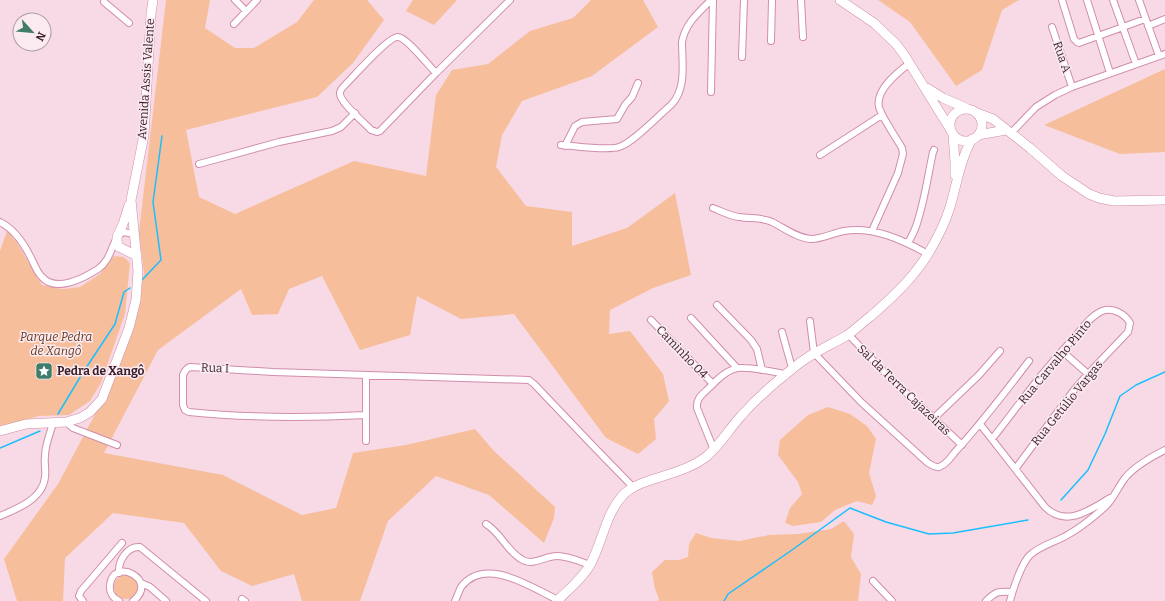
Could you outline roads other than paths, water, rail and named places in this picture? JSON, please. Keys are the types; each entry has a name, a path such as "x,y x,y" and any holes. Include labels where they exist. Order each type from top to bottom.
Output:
{"main road":[{"name":"Avenida Assis Valente","path":"0,431 26,424 66,422 80,418 90,412 102,399 129,328 136,300 138,277 131,200 144,135 150,21 153,0"},
{"path":"840,0 882,29 901,50 957,138 967,140 975,137 1008,132"},
{"path":"557,601 581,577 590,565 613,509 618,501 633,486 682,469 702,460 714,450 740,417 789,371 814,353 848,334 905,285 928,254 945,221 963,157 982,126 980,117 974,110 944,98 924,86"},
{"path":"955,186 955,162 950,123 955,113 966,108"},
{"path":"977,113 993,119 1030,148 1062,176 1094,196 1114,201 1165,200"},
{"path":"131,200 117,237 117,245 137,256"}],"street":[{"path":"235,0 246,11"},
{"path":"234,24 258,0"},
{"path":"436,73 405,40 398,36 394,37 381,48 341,90 341,99 371,130 377,132 380,131 510,0"},
{"path":"711,92 712,0"},
{"path":"638,83 632,97 625,105 617,119 582,122 575,126 563,146 609,149 625,145 671,105 675,101 681,87 683,35 690,21 712,0"},
{"path":"742,57 744,0"},
{"path":"771,41 772,0"},
{"path":"801,0 803,37"},
{"path":"1062,0 1074,41 1079,43 1145,18"},
{"path":"1087,0 1110,73"},
{"path":"1113,0 1136,64"},
{"path":"1008,132 1036,107 1055,95 1072,87 1162,55 1148,26 1139,0"},
{"path":"103,1 129,23"},
{"path":"1148,26 1165,19"},
{"name":"Rua A","path":"1052,27 1072,87"},
{"path":"872,231 898,173 903,154 902,148 878,106 880,96 891,79 910,63"},
{"path":"200,164 279,142 332,131 341,127 354,113"},
{"path":"820,155 882,115"},
{"path":"908,243 918,222 926,189 932,152 934,150"},
{"path":"713,208 737,217 764,219 809,239 821,238 843,231 872,231 908,243 928,254"},
{"path":"0,222 13,231 20,239 35,267 43,278 53,283 68,284 81,279 103,265 113,252 121,248 128,247 134,238 123,232 117,237 108,258"},
{"path":"716,305 757,349 762,370"},
{"name":"Rua Carvalho Pinto","path":"992,439 1051,364 1090,320 1104,311 1121,313 1128,318 1130,327 1128,332 1121,340"},
{"path":"690,318 737,368"},
{"name":"Caminho 04","path":"651,320 713,384"},
{"path":"810,321 814,353 861,402 934,467 943,465 962,445 1029,361"},
{"path":"714,450 697,408 699,398 727,372 737,368 789,371 782,332"},
{"name":"Sal da Terra Cajazeiras","path":"848,334 888,376 962,445"},
{"name":"Rua Getúlio Vargas","path":"1016,468 1074,390 1121,340"},
{"path":"933,419 1000,351"},
{"path":"1062,351 1088,374"},
{"name":"Rua I","path":"366,415 255,417 190,412 185,410 183,405 183,376 185,371 190,367 525,380 531,382 633,486"},
{"path":"366,375 366,441"},
{"path":"66,422 73,428 117,445"},
{"path":"0,516 15,510 35,497 43,485 45,478 45,456 53,423"},
{"path":"980,424 1016,468 1045,507 1055,515 1066,517 1083,514 1114,496"},
{"path":"1010,601 1012,592 1025,563 1034,552 1071,533 1105,507 1126,477 1151,458 1165,450"},
{"path":"486,524 497,532 510,551 522,560 529,563 555,556 567,557 590,565"},
{"path":"83,601 79,596 81,591 122,543"},
{"path":"119,573 120,564 125,555 132,548 140,547 206,601"},
{"path":"119,601 113,597 110,588 112,579 119,573 130,572 138,578 141,583 150,587 166,601"},
{"path":"454,601 462,586 471,579 480,574 490,573 504,575 557,601"},
{"path":"873,581 892,601"},
{"path":"133,601 140,592 141,583"},
{"path":"986,601 996,592 1012,592"}],"waterway":[{"path":"141,281 161,260 153,202 162,136"},
{"path":"58,414 115,324 124,292 130,288"},
{"path":"1061,500 1088,470 1105,434 1120,396 1136,385 1165,372"},
{"path":"0,448 40,431"},
{"path":"724,601 728,594 850,508 886,522 929,534 953,533 1028,520"}],"place":[{"name":"Pedra de Xangô","path":"44,371"}],"park label":[{"name":"Parque Pedra de Xangô","path":"56,344"}]}
